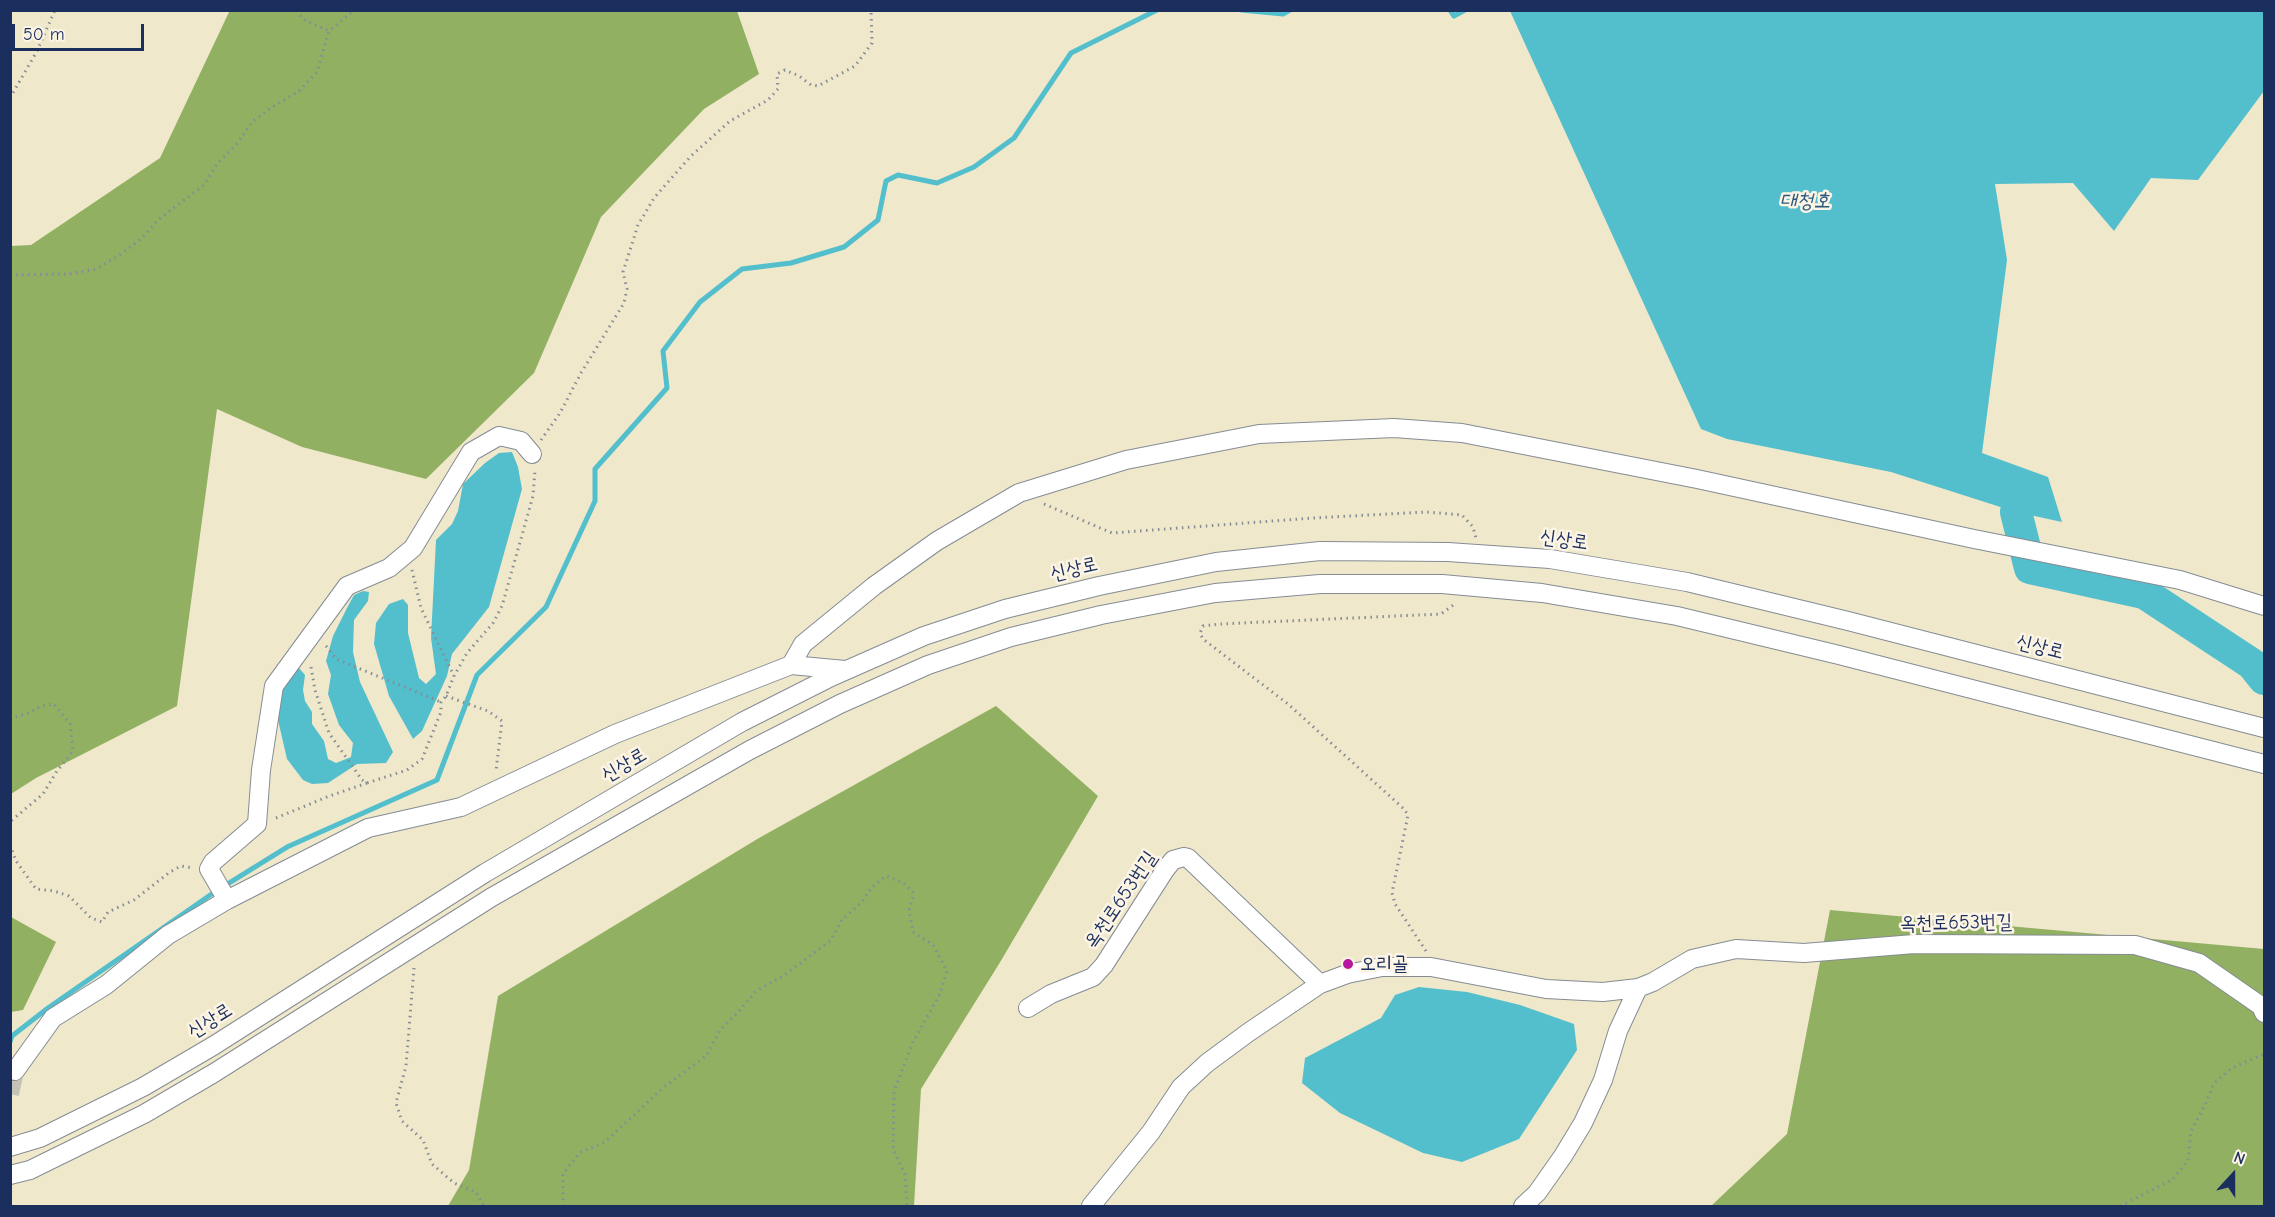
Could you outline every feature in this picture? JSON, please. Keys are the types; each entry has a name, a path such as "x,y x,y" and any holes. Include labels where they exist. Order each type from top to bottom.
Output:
{"street":[{"path":"791,665 803,644 874,586 937,541 1019,493 1126,460 1259,434 1394,428 1462,433 1697,478 1974,539 2180,580 2265,606"},
{"path":"227,900 209,869 213,862 257,824 261,770 274,686 347,586 388,568 413,548 471,452 499,435 521,441 532,454"},
{"name":"신상로","path":"10,1147 40,1138 153,1081 213,1046 495,867 742,722 847,670 924,636 1005,609 1216,562 1320,551 1448,552 1550,559 1687,582 2265,728"},
{"path":"10,1175 30,1170 144,1114 214,1073 492,897 750,750 840,704 928,665 1011,637 1101,615 1215,593 1320,584 1442,584 1542,593 1677,616 2265,764"},
{"path":"15,1071 53,1018 106,985 168,935 227,900 368,828 461,807 615,734 791,665 847,670"},
{"name":"옥천로653번길","path":"1028,1008 1051,994 1093,977 1104,965 1165,870 1173,860 1184,857 1188,858 1320,984"},
{"name":"옥천로653번길","path":"1091,1206 1151,1132 1180,1087 1249,1032 1320,984 1347,974 1382,966 1431,966 1545,989 1603,992 1638,988 1653,982 1692,959 1736,949 1804,953 1914,944 2135,945 2199,963 2261,1006 2265,1013"},
{"path":"1523,1206 1537,1193 1583,1123 1604,1080 1618,1031 1638,988"}],"path":[{"path":"10,98 37,51 55,10"},
{"path":"298,10 302,19 329,31"},
{"path":"10,275 69,274 96,269 141,239 159,219 204,185 217,164 237,146 253,121 299,91 317,72 329,31 354,10"},
{"path":"257,824 407,770 422,759 441,712 441,702 454,676 467,653 494,623 502,606 533,496 536,474 532,454 534,447 548,432 560,413 581,373 624,303 627,289 623,272 638,225 654,198 691,156 730,121 768,100 778,89 777,74 785,70 811,85 818,86 855,66 872,43 871,10"},
{"path":"1039,502 1112,533 1313,518 1426,512 1455,513 1462,515 1473,527 1476,544"},
{"path":"405,555 415,578 421,608 454,676"},
{"path":"1425,949 1395,904 1392,893 1408,815 1404,809 1288,704 1203,639 1200,633 1203,626 1220,624 1441,614 1461,599"},
{"path":"307,641 315,690 329,733 362,780 367,783"},
{"path":"325,646 336,659 441,702"},
{"path":"446,696 488,711 502,721 496,777"},
{"path":"10,715 15,717 41,706 54,704 70,724 73,751 43,794 10,821 10,828"},
{"path":"10,845 16,861 36,889 69,896 91,918 102,921 108,912 134,900 181,866 209,869"},
{"path":"563,1206 563,1174 579,1153 605,1142 664,1087 705,1056 720,1030 740,1011 756,991 783,976 830,941 842,920 886,876 904,883 914,894 909,909 913,932 933,945 947,971 940,994 913,1042 894,1091 893,1149 905,1174 907,1206"},
{"path":"411,948 414,969 411,1016 406,1066 396,1103 402,1121 423,1140 432,1164 454,1183 476,1192 484,1206"},
{"path":"2120,1206 2172,1180 2188,1161 2191,1131 2214,1083 2232,1068 2265,1054"}],"green space":[{"path":"230,10 737,11 759,74 704,109 601,217 534,373 426,479 302,447 217,409 177,706 36,778 11,794 11,246 31,245 160,158"},
{"path":"996,706 1098,796 999,964 921,1089 914,1206 448,1206 469,1170 498,996 759,838"},
{"path":"1830,910 2264,949 2264,1206 1711,1206 1787,1134"},
{"path":"11,917 56,942 23,1010 11,1012"}],"water":[{"name":"대청호","path":"1510,11 2264,11 2264,91 2198,180 2151,178 2114,231 2073,183 1995,184 2007,260 1982,453 2048,477 2062,522 2016,512 1891,472 1727,439 1701,429"},
{"path":"512,452 518,467 522,489 489,607 452,654 447,676 422,731 413,739 389,696 374,644 376,623 389,604 403,599 408,605 408,633 419,678 426,684 436,674 431,638 436,540 452,524 458,511 463,484 499,453"},
{"path":"363,591 369,592 368,601 354,620 353,652 360,682 393,752 386,763 357,764 328,783 312,784 303,780 287,759 278,720 276,697 292,668 299,668 305,675 303,690 305,701 312,712 312,724 324,741 328,759 336,763 351,757 353,743 339,725 328,694 331,675 326,661 333,636 347,608 354,595"},
{"path":"1419,987 1467,992 1520,1005 1574,1024 1577,1050 1519,1139 1462,1162 1423,1153 1340,1113 1302,1083 1305,1058 1381,1018 1395,995"}],"waterway":[{"path":"10,1042 12,1036 48,1008 216,891 287,847 437,780 477,675 546,607 595,501 595,469 667,388 663,351 700,302 742,269 791,263 844,247 878,220 886,181 898,175 937,183 974,167 1014,138 1071,53 1157,10"},
{"path":"1241,10 1283,14 1290,10"},
{"path":"1450,10 1454,16 1465,10"},
{"path":"2016,512 2030,568 2144,593 2252,664 2264,679"}],"tunnel":[{"path":"10,1094 15,1071"}],"place":[{"name":"오리골","path":"1348,964"}]}
